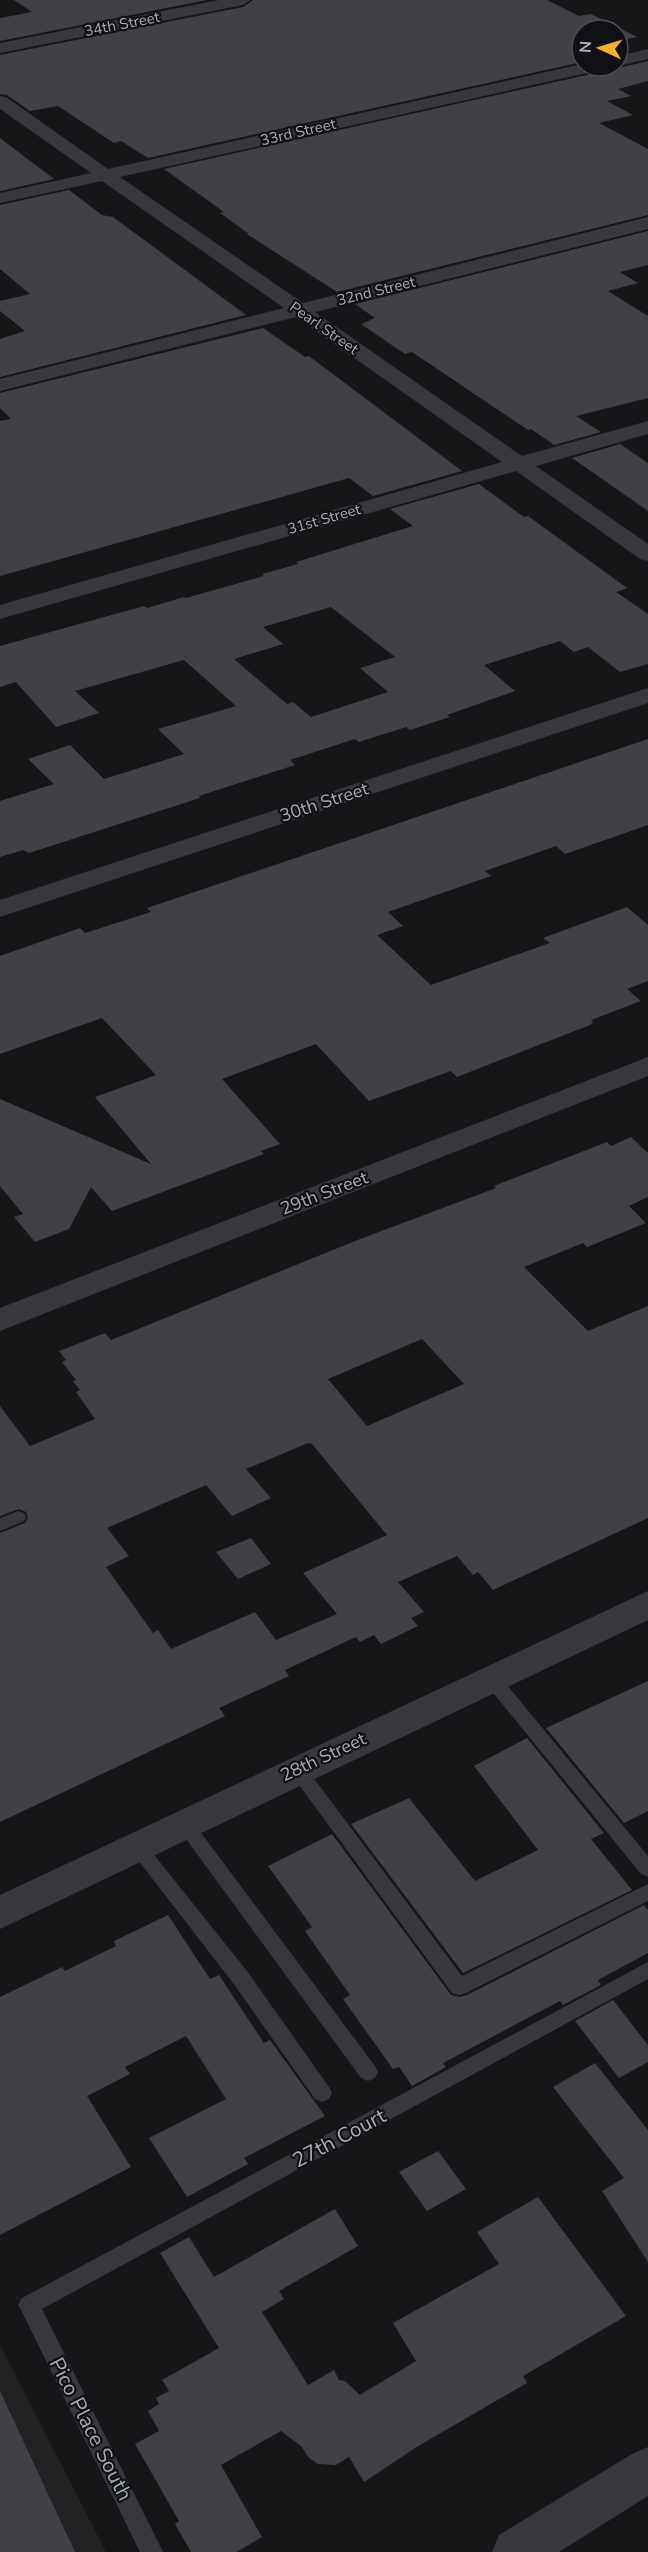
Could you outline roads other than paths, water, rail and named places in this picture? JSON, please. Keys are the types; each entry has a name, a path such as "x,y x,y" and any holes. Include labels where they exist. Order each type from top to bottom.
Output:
{"street":[{"name":"34th Street","path":"0,48 243,0"},
{"path":"630,58 648,54"},
{"name":"33rd Street","path":"0,198 570,72"},
{"name":"Pearl Street","path":"0,101 648,554"},
{"name":"32nd Street","path":"0,385 648,223"},
{"name":"31st Street","path":"0,612 648,427"},
{"name":"30th Street","path":"0,909 648,695"},
{"name":"29th Street","path":"0,1320 648,1066"},
{"name":"28th Street","path":"0,1913 297,1769 648,1604"},
{"path":"516,2552 648,2470"}],"lane":[{"path":"0,1525 18,1517"},
{"path":"492,1679 648,1869"},
{"path":"297,1769 459,1987 648,1892"},
{"path":"184,1823 368,2072"},
{"path":"137,1846 240,1977 322,2093"},
{"name":"27th Court","path":"29,2306 648,1970"},
{"name":"Pico Place South","path":"29,2306 152,2552"}]}
